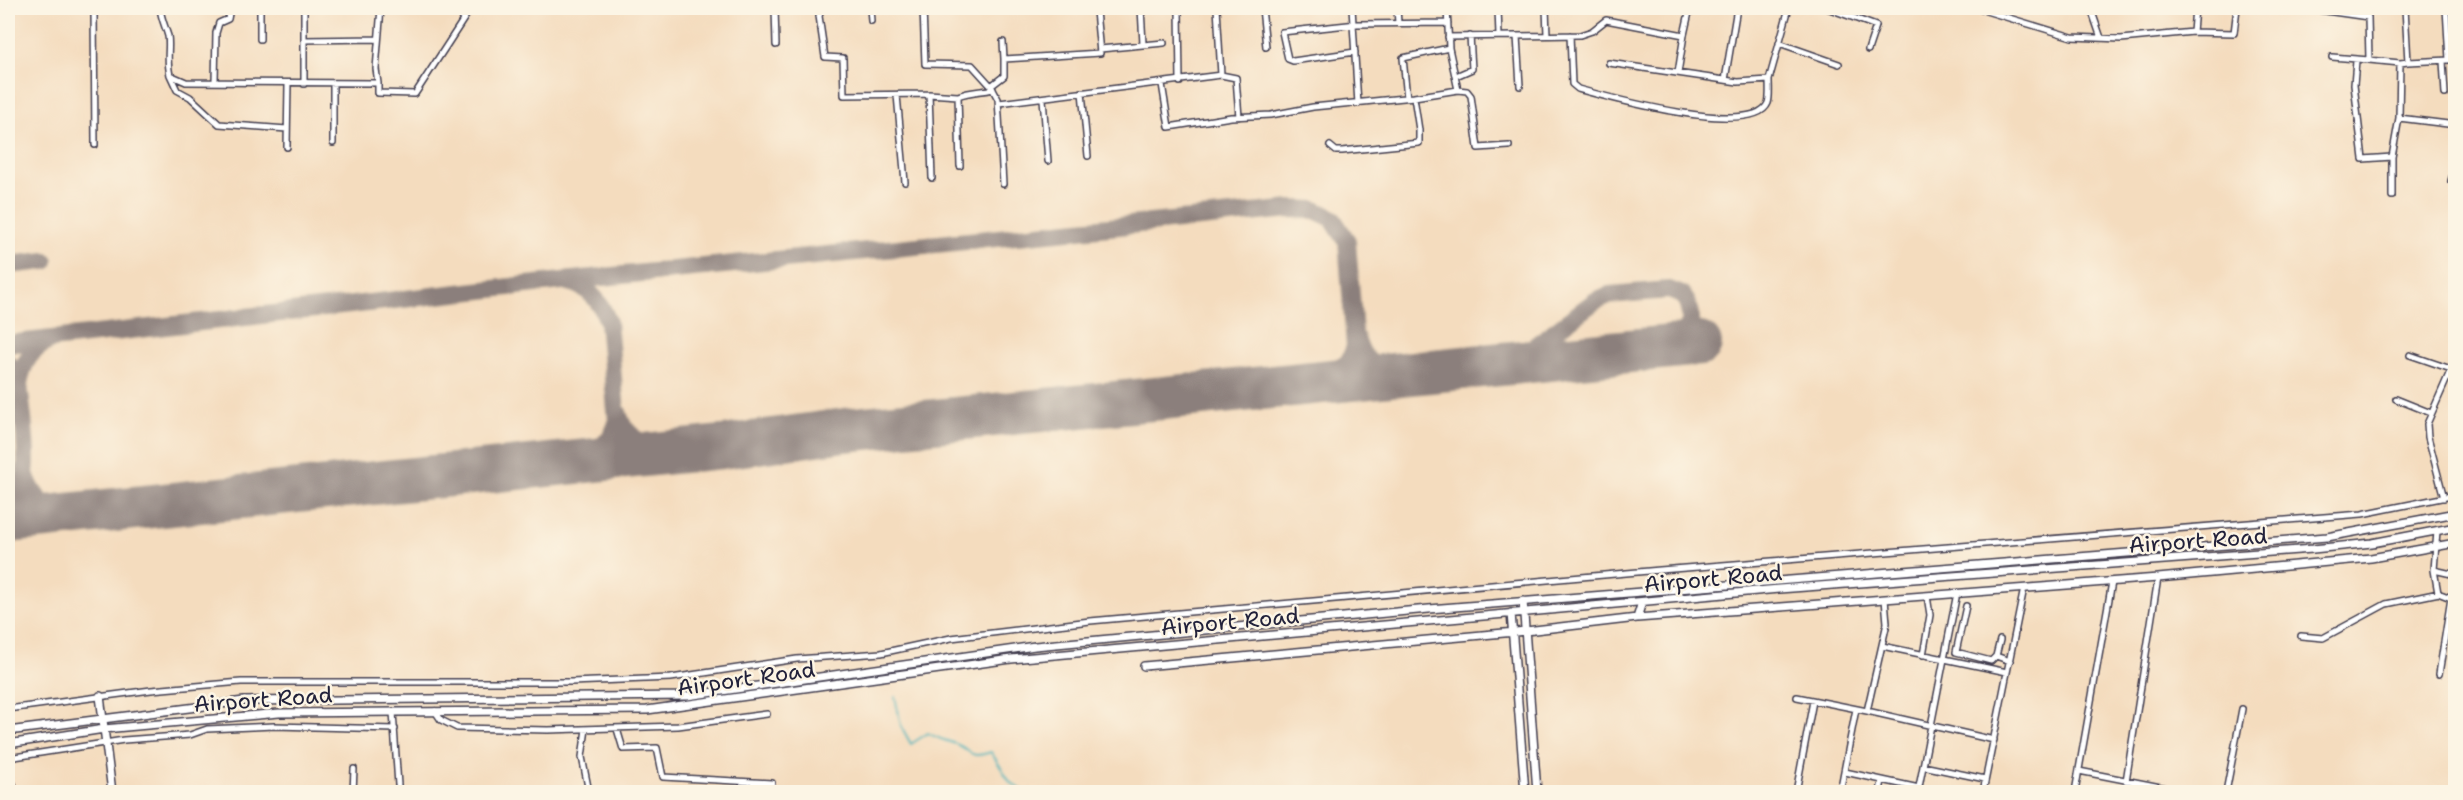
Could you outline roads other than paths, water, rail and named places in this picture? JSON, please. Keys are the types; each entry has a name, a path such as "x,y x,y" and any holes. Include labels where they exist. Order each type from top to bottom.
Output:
{"street":[{"path":"94,8 95,145"},
{"path":"160,8 162,24 168,37 166,59 175,87 190,97 219,124 287,129"},
{"path":"215,81 216,33 219,23 228,19 230,8"},
{"path":"260,8 260,39"},
{"path":"304,8 304,84"},
{"path":"381,8 376,69 378,93 415,94 471,8"},
{"path":"776,8 776,45"},
{"path":"822,8 819,16 825,57 843,58 844,95 958,96 969,91 980,92 992,87 1004,76 1003,42"},
{"path":"870,8 871,21"},
{"path":"923,8 925,64 972,65 992,87 999,103 1003,184"},
{"path":"1004,59 1100,53 1096,11 1092,8"},
{"path":"1141,8 1143,44"},
{"path":"1179,8 1180,82"},
{"path":"1217,8 1221,75"},
{"path":"1262,8 1266,47"},
{"path":"1352,8 1358,104"},
{"path":"1396,8 1398,23"},
{"path":"1447,8 1449,48 1458,90"},
{"path":"1498,8 1499,36"},
{"path":"1546,8 1547,35"},
{"path":"1678,73 1690,8"},
{"path":"1725,80 1737,8"},
{"path":"1570,35 1572,84 1578,89 1652,108 1729,118 1762,110 1768,103 1769,80 1789,8"},
{"path":"1827,8 1876,26 1868,50"},
{"path":"1976,8 2072,37 2121,39 2193,32 2234,33 2236,8"},
{"path":"2101,38 2091,8 2170,10"},
{"path":"2193,32 2195,8"},
{"path":"2305,8 2368,16 2369,60"},
{"path":"2405,8 2408,62"},
{"path":"2445,94 2449,60 2446,8"},
{"path":"1448,37 1570,35 1592,31 1606,20 1684,35"},
{"path":"1354,52 1293,61 1288,59 1282,32 1352,24 1448,23"},
{"path":"1456,76 1472,69 1470,36"},
{"path":"1518,36 1520,86"},
{"path":"304,40 378,39"},
{"path":"1100,48 1164,43"},
{"path":"1779,43 1839,64"},
{"path":"1330,146 1336,151 1342,151 1419,143 1419,130 1410,98 1403,58 1449,48"},
{"path":"2332,57 2356,61 2400,63 2449,60"},
{"path":"2356,61 2354,85 2363,159 2392,157"},
{"path":"1609,63 1725,80 1769,80"},
{"path":"2392,196 2392,157 2399,118 2400,63"},
{"path":"170,75 186,82 333,85 378,83"},
{"path":"999,103 1180,82 1221,75 1236,78 1239,117"},
{"path":"287,147 288,84"},
{"path":"1162,84 1168,127 1410,98 1458,90 1467,91 1471,96 1478,148 1509,146"},
{"path":"333,85 333,143"},
{"path":"1082,92 1088,156"},
{"path":"929,94 932,178"},
{"path":"897,95 905,182"},
{"path":"958,96 960,166"},
{"path":"1043,99 1048,161"},
{"path":"2399,118 2456,125"},
{"path":"2451,181 2456,164"},
{"path":"2410,355 2452,371"},
{"path":"2444,498 2428,437 2427,424 2456,358"},
{"path":"2396,399 2431,413"},
{"path":"8,709 100,696 241,682 571,682 671,678 797,659 881,653 951,638 1090,621 1660,570 2362,514 2456,495"},
{"name":"Airport Road","path":"8,731 102,717 244,701 660,698 1035,646 1510,602 2327,537 2456,513"},
{"name":"Airport Road","path":"8,744 104,729 279,713 647,710 1011,659 1779,589 2313,549 2456,527"},
{"path":"2437,531 2434,570 2439,593"},
{"path":"1144,666 1526,631 1637,618 2158,578 2371,558 2456,543"},
{"path":"2434,570 2456,574"},
{"path":"2126,781 2158,578"},
{"path":"2075,792 2112,582"},
{"path":"1983,792 2024,588"},
{"path":"1845,772 1919,790 1957,593"},
{"path":"2301,636 2323,638 2386,604 2439,593 2453,599 2439,674"},
{"path":"1923,655 1930,615 1927,596"},
{"path":"1867,711 1887,623 1885,599"},
{"path":"1524,601 1537,792"},
{"path":"1510,602 1525,792"},
{"path":"1637,618 1642,602"},
{"path":"1966,606 1956,652 1991,661 1996,656 2000,640"},
{"path":"1882,646 2007,672"},
{"path":"1996,656 2010,661"},
{"path":"100,696 112,792"},
{"path":"1797,697 1994,740"},
{"path":"1796,792 1814,701"},
{"path":"1840,792 1856,709"},
{"path":"2226,792 2242,709"},
{"path":"435,711 441,720 457,728 617,729 678,726 767,714"},
{"path":"393,712 398,785"},
{"path":"8,758 105,743 190,735 207,729 274,726 395,729"},
{"path":"586,729 582,757 589,792"},
{"path":"617,729 623,749 657,748 663,777 772,783"},
{"path":"1923,766 1985,779"},
{"path":"353,792 354,769"},
{"path":"2079,771 2164,790 2186,792"},
{"path":"1880,792 1882,780"},
{"path":"8,782 13,784 15,792"}],"waterway":[{"path":"895,697 901,726 911,744 928,733 961,746 973,755 991,752 1010,782 1025,792"}]}
